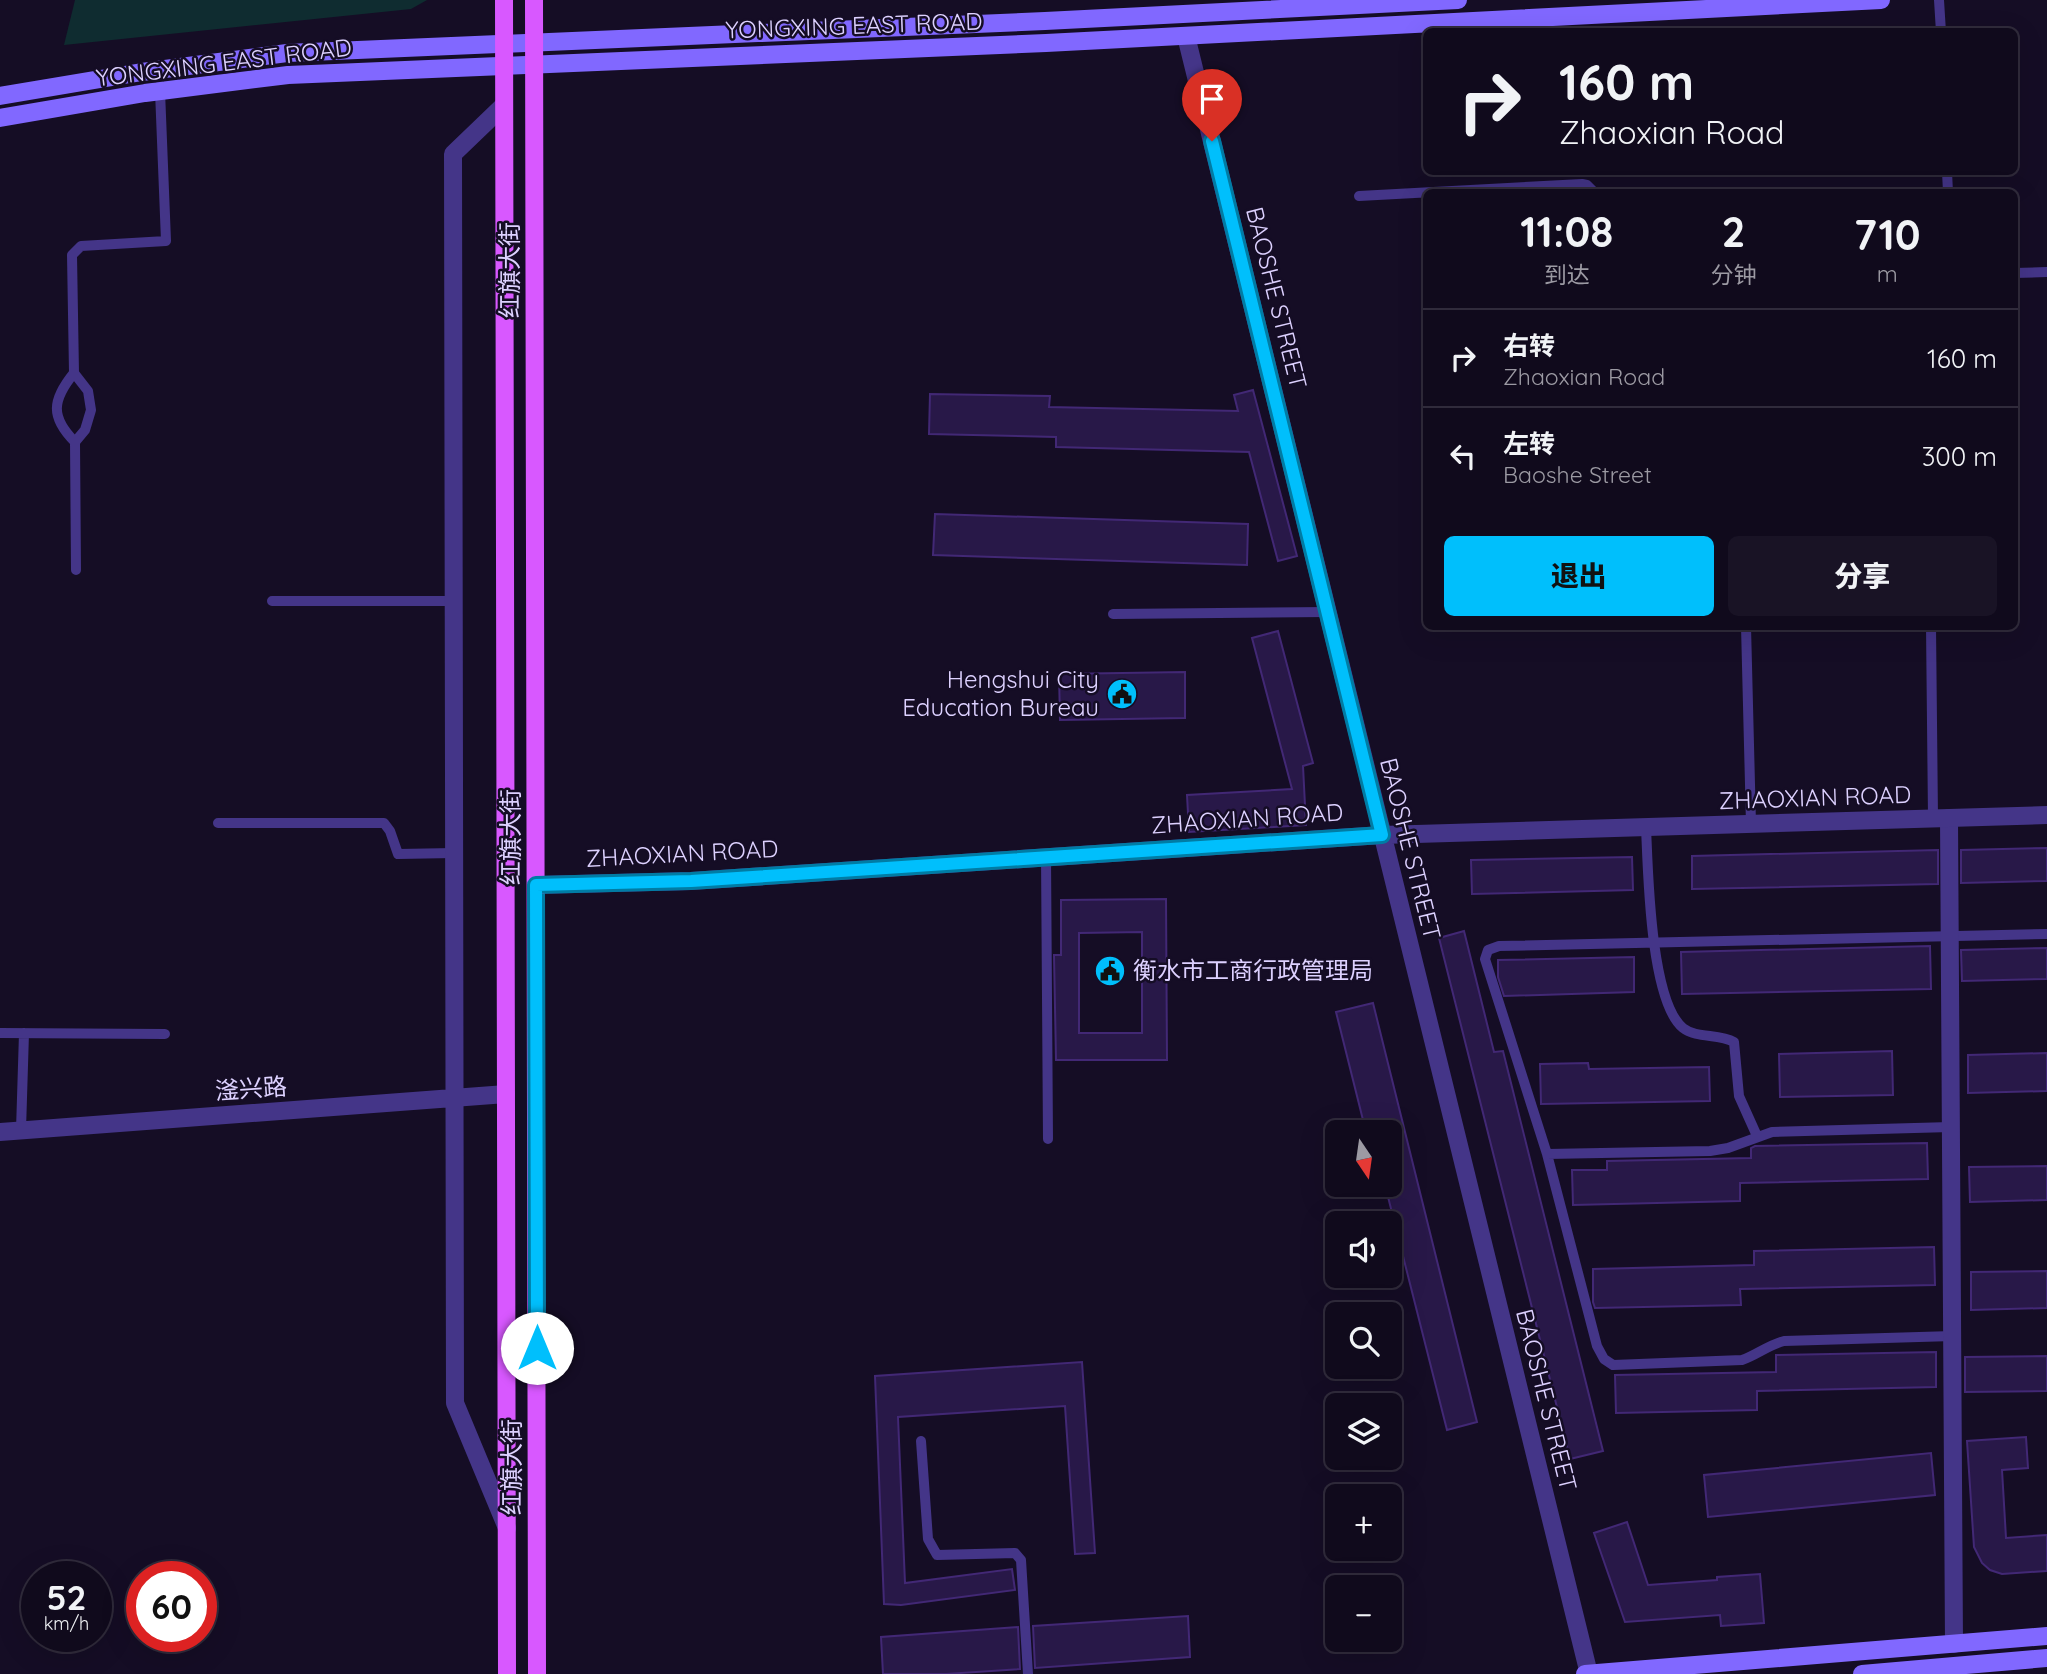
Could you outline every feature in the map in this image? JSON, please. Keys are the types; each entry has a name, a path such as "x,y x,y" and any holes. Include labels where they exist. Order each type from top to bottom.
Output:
{"main road":[{"name":"红旗大街","path":"504,0 507,1674"},
{"name":"红旗大街","path":"534,0 537,1674"},
{"name":"YONGXING EAST ROAD","path":"0,96 238,58 335,51 1045,21 1458,0"},
{"name":"YONGXING EAST ROAD","path":"0,118 160,91 288,75 1186,36 1881,0"},
{"path":"1587,1674 2047,1636"},
{"path":"1863,1674 2041,1664"}],"street":[{"name":"BAOSHE STREET","path":"1186,36 1587,1674"},
{"path":"504,105 453,154 454,1098 455,1404 507,1528"},
{"name":"ZHAOXIAN ROAD","path":"536,885 691,881 1382,835 2047,815"},
{"path":"1941,818 1950,936 1954,1644"},
{"name":"滏兴路","path":"0,1132 506,1094"}],"lane":[{"path":"1939,0 1941,28"},
{"path":"75,442 64,432 56,414 59,395 74,373 72,255 81,246 166,241 160,91"},
{"path":"1489,189 1582,184 1589,189"},
{"path":"1359,196 1423,193"},
{"path":"2018,273 2047,272"},
{"path":"74,373 88,391 91,410 85,430 75,442 76,570"},
{"path":"272,601 454,601"},
{"path":"1113,614 1327,612"},
{"path":"1746,630 1751,824"},
{"path":"1931,630 1941,818"},
{"path":"218,823 384,823 390,831 398,854 454,853"},
{"path":"1646,827 1650,911 1665,998 1674,1018 1685,1030 1695,1034 1724,1036 1734,1042 1739,1096 1757,1136"},
{"path":"1046,856 1048,1139"},
{"path":"1953,1336 1784,1341 1769,1345 1742,1360 1613,1365 1604,1359 1597,1346 1547,1154 1485,959 1488,950 1499,946 2047,934"},
{"path":"0,1033 165,1034"},
{"path":"21,1130 24,1033"},
{"path":"1547,1154 1710,1151 1728,1148 1772,1132 1951,1127"},
{"path":"921,1441 928,1539 937,1555 1015,1553 1021,1560 1028,1674"}],"green space":[{"path":"75,0 427,0 411,9 64,45"}],"building":[{"path":"1253,390 1297,556 1278,561 1249,452 1056,447 1056,437 929,434 930,394 1050,396 1049,407 1238,411 1234,395"},
{"path":"935,514 1248,524 1247,565 933,555"},
{"path":"1278,631 1313,763 1303,766 1306,825 1189,832 1187,795 1292,789 1252,638"},
{"path":"1185,672 1185,718 1060,720 1059,674"},
{"path":"2047,848 2047,881 1961,883 1961,850"},
{"path":"1938,850 1938,884 1692,889 1692,856"},
{"path":"1632,857 1633,890 1472,894 1471,860"},
{"path":"1166,899 1167,1060 1056,1060 1054,955 1061,955 1061,900","holes":["1142,932 1142,1033 1079,1033 1079,933"]},
{"path":"1464,931 1494,1052 1503,1051 1603,1451 1570,1459 1439,938"},
{"path":"1930,946 1931,989 1682,994 1681,952"},
{"path":"2047,948 2047,979 1962,981 1961,950"},
{"path":"1634,957 1634,992 1504,996 1498,977 1498,960"},
{"path":"1373,1003 1477,1422 1447,1430 1402,1252 1402,1211 1392,1211 1388,1197 1402,1197 1402,1120 1363,1120 1336,1012"},
{"path":"1892,1051 1893,1095 1780,1097 1779,1054"},
{"path":"2047,1053 2047,1091 1968,1093 1968,1055"},
{"path":"1588,1063 1589,1069 1709,1067 1710,1101 1541,1104 1540,1064"},
{"path":"1927,1143 1928,1179 1740,1183 1740,1201 1573,1205 1572,1170 1607,1170 1607,1161 1751,1158 1751,1148 1755,1146"},
{"path":"2047,1166 2047,1200 1970,1202 1969,1167"},
{"path":"1934,1247 1935,1285 1740,1289 1741,1305 1595,1308 1593,1302 1593,1269 1754,1265 1754,1251"},
{"path":"2047,1271 2047,1308 1971,1310 1971,1272"},
{"path":"1936,1352 1936,1387 1757,1391 1757,1410 1616,1413 1615,1375 1776,1372 1776,1355"},
{"path":"2047,1356 2047,1391 1965,1392 1965,1357"},
{"path":"1082,1362 1095,1553 1075,1554 1065,1406 898,1417 905,1583 1012,1569 1015,1590 901,1605 884,1604 875,1376"},
{"path":"2026,1437 2028,1468 2002,1470 2006,1538 2047,1535 2047,1571 2002,1574 1990,1570 1982,1563 1974,1547 1967,1441"},
{"path":"1931,1453 1935,1495 1708,1517 1704,1475"},
{"path":"1627,1522 1648,1585 1760,1574 1764,1623 1721,1626 1720,1615 1625,1622 1594,1533"},
{"path":"1188,1616 1190,1657 1035,1668 1033,1626"},
{"path":"1018,1627 1020,1669 946,1674 883,1674 881,1637"}],"place":[{"name":"Hengshui City Education Bureau","path":"1122,694"},
{"name":"衡水市工商行政管理局","path":"1110,971"}],"route":[{"path":"537,1348 536,885 691,881 1382,835 1212,141"}]}
